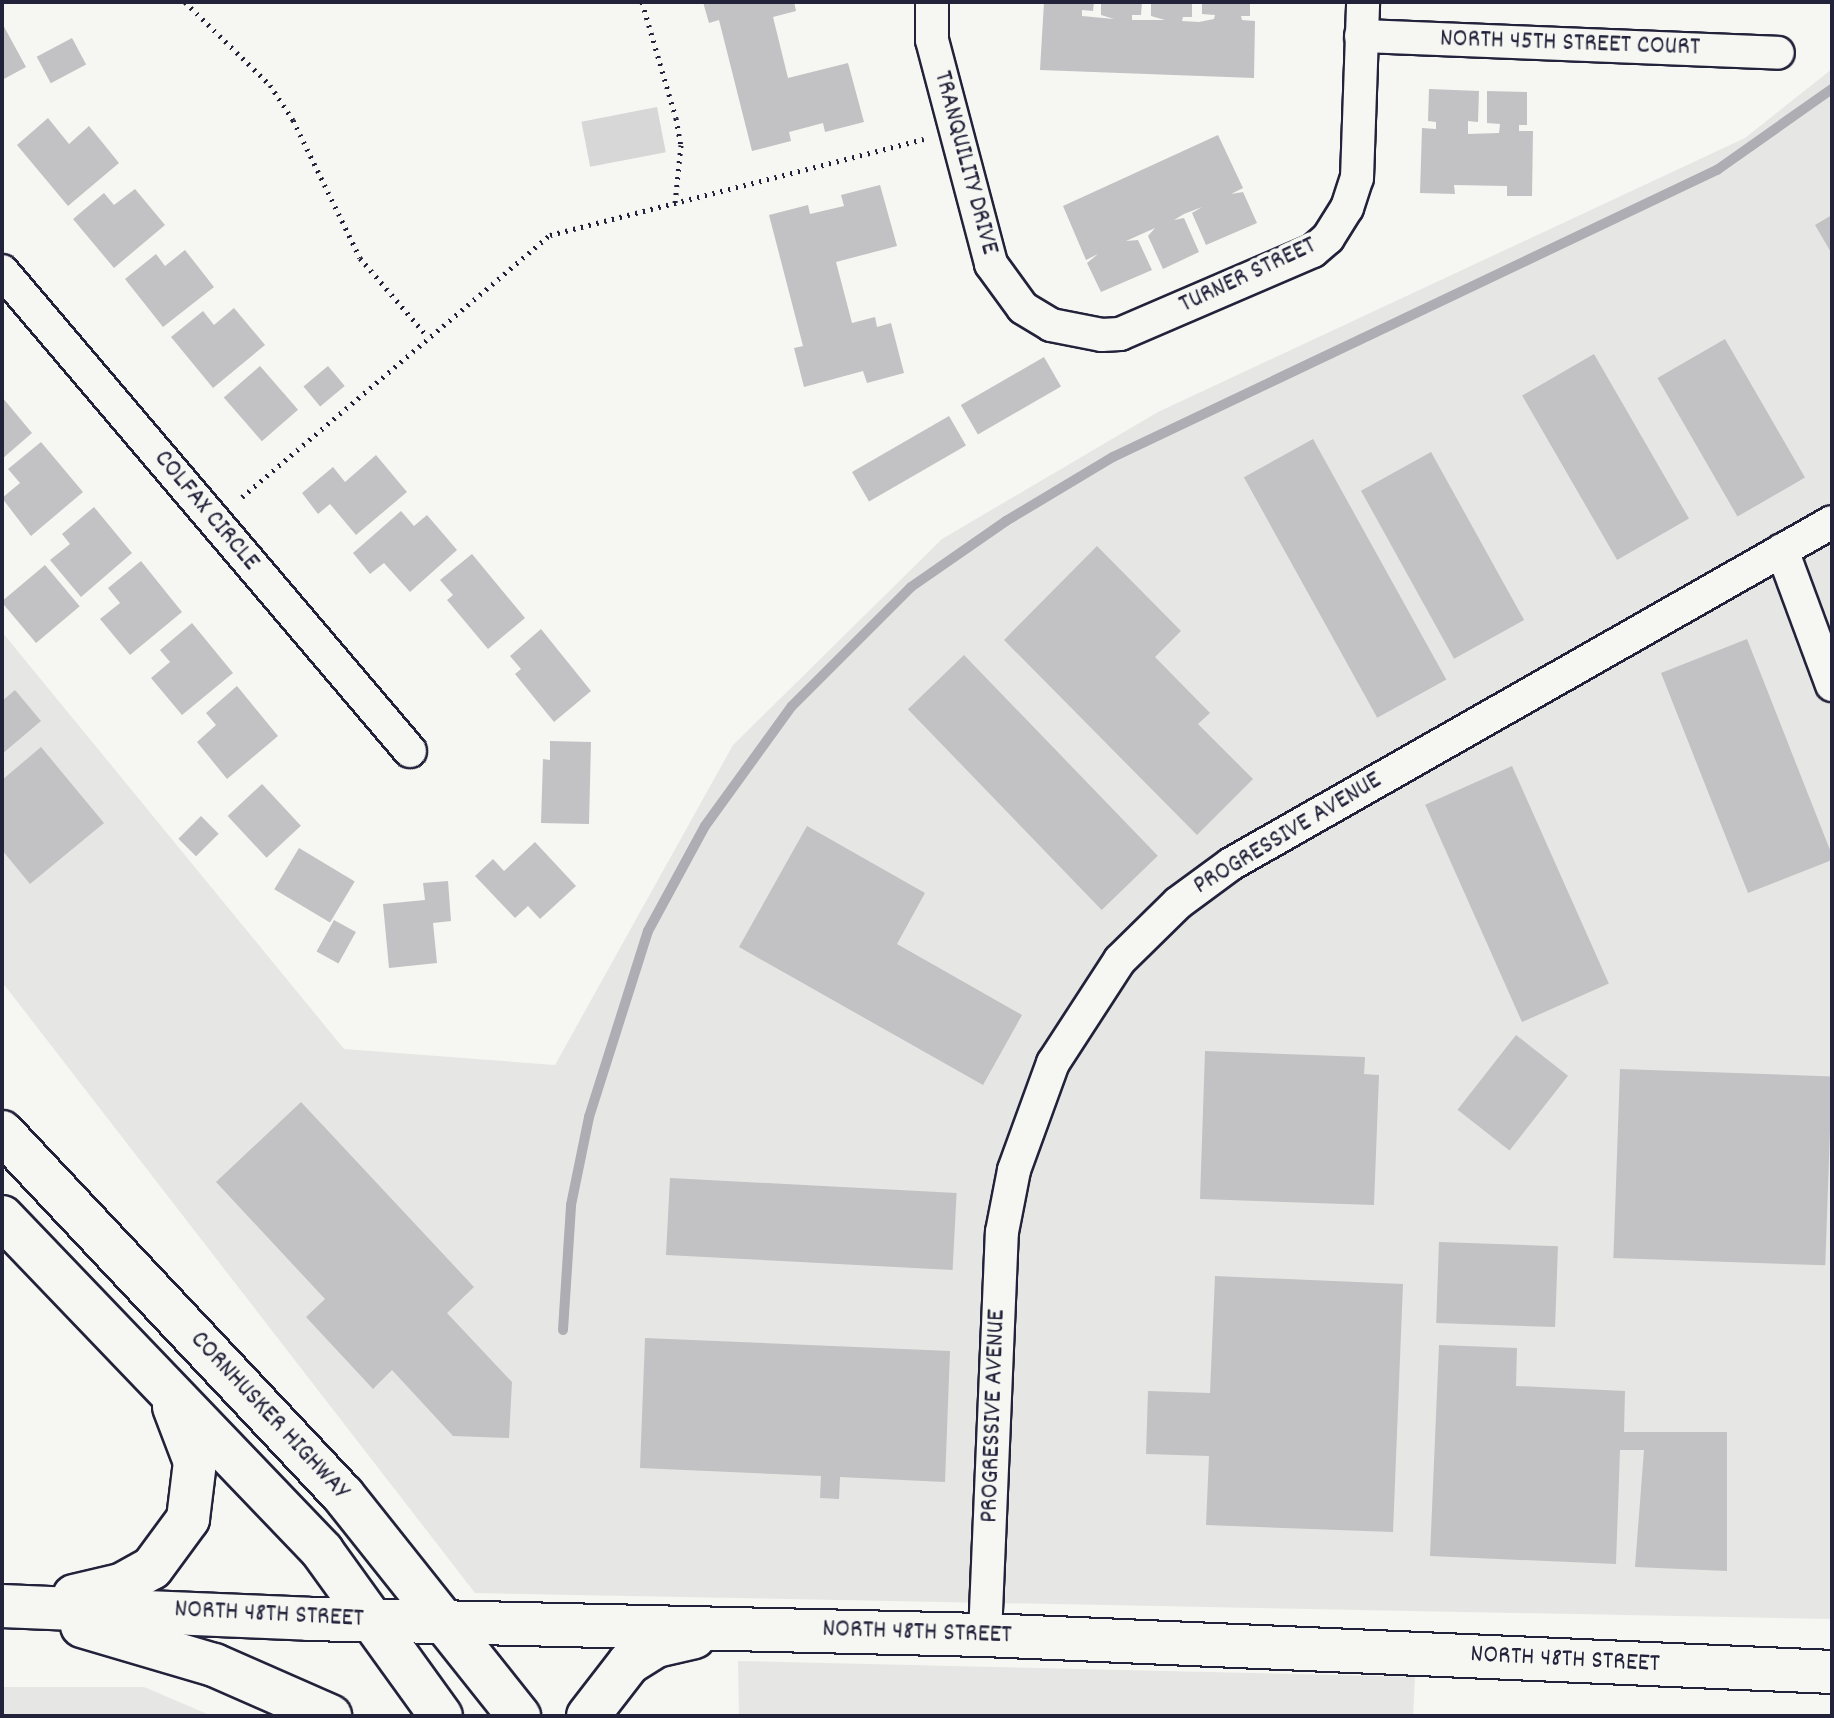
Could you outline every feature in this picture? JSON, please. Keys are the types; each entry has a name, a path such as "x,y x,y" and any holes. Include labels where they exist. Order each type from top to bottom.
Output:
{"main road":[{"name":"CORNHUSKER HIGHWAY","path":"2,1132 322,1472 519,1716"},
{"name":"CORNHUSKER HIGHWAY","path":"2,1217 322,1551 441,1716"},
{"path":"2,1607 37,1603 121,1585 152,1568 174,1545 195,1495 195,1462 164,1388"},
{"name":"NORTH 48TH STREET","path":"2,1607 373,1620 985,1635 1832,1672"},
{"path":"2,1607 123,1634 214,1665 330,1716"},
{"path":"588,1716 626,1665 656,1646 756,1628"}],"street":[{"name":"TRANQUILITY DRIVE","path":"932,2 932,40 991,264 1008,292 1051,325 1083,334 1120,334"},
{"name":"TURNER STREET","path":"1120,334 1313,251 1328,238 1347,208 1357,178 1363,2"},
{"name":"NORTH 45TH STREET COURT","path":"1361,36 1778,53"},
{"name":"COLFAX CIRCLE","path":"2,271 410,751"},
{"name":"PROGRESSIVE AVENUE","path":"985,1635 1002,1232 1014,1170 1037,1099 1069,1032 1097,991 1153,925 1231,864 1832,522"},
{"path":"1782,550 1832,685"}],"path":[{"path":"185,2 270,85 293,120 360,258 427,336"},
{"path":"642,2 679,132 675,203"},
{"path":"242,497 427,336 550,235 956,131"}],"shaded area":[{"path":"1832,69 1832,1619 475,1593 2,982 2,632 344,1049 555,1065 733,745 942,539 1158,412 1745,138"},
{"path":"657,107 666,152 590,167 581,122"},
{"path":"738,1661 1415,1677 1413,1716 739,1716"},
{"path":"2,1687 144,1687 212,1716 2,1716"}],"building":[{"path":"703,2 794,2 796,11 773,17 788,78 848,63 864,122 825,132 823,123 789,132 791,141 752,151 719,20 709,23"},
{"path":"1044,2 1094,2 1093,11 1082,10 1082,16 1114,19 1101,15 1101,2 1142,2 1141,15 1132,15 1132,20 1165,20 1151,16 1151,2 1192,2 1192,17 1183,17 1182,21 1199,22 1214,19 1215,15 1202,14 1202,2 1250,2 1250,16 1241,16 1242,20 1255,21 1254,78 1040,70"},
{"path":"2,23 26,67 2,80"},
{"path":"72,38 86,64 51,83 37,57"},
{"path":"1429,89 1479,91 1478,122 1468,121 1468,134 1499,133 1500,124 1487,123 1487,91 1527,92 1527,125 1519,125 1519,131 1533,131 1532,196 1507,196 1507,186 1454,185 1455,194 1420,193 1422,128 1436,129 1436,122 1428,121"},
{"path":"48,118 69,144 89,126 119,163 68,206 17,145"},
{"path":"1218,135 1243,188 1231,194 1243,192 1257,223 1206,245 1192,213 1202,207 1184,214 1174,220 1184,218 1199,252 1163,269 1148,236 1155,228 1126,241 1138,240 1152,270 1101,292 1087,263 1098,254 1086,260 1063,206"},
{"path":"880,185 897,246 836,262 852,323 875,317 877,327 891,323 904,373 867,383 863,371 804,387 794,348 803,346 769,215 808,205 810,214 844,206 841,195"},
{"path":"135,189 165,225 114,268 73,219 104,193 114,205"},
{"path":"1832,215 1832,254 1815,225"},
{"path":"185,250 214,287 163,327 125,279 156,254 165,266"},
{"path":"234,308 265,345 213,388 171,337 203,311 214,325"},
{"path":"1725,339 1805,478 1737,517 1657,378"},
{"path":"1594,354 1689,519 1617,560 1522,396"},
{"path":"1044,357 1061,386 978,434 961,405"},
{"path":"260,366 298,410 262,441 224,397"},
{"path":"328,366 345,386 320,406 303,387"},
{"path":"2,397 32,433 2,459"},
{"path":"949,416 966,445 869,501 852,472"},
{"path":"1313,439 1446,680 1377,718 1244,477"},
{"path":"41,442 83,492 31,536 2,498 20,483 8,469"},
{"path":"1431,452 1524,620 1454,659 1361,491"},
{"path":"376,455 407,492 356,535 330,504 318,514 302,493 333,467 345,482"},
{"path":"94,507 132,553 81,597 50,560 70,544 62,534"},
{"path":"401,511 414,526 427,515 457,550 410,592 384,563 370,574 353,553"},
{"path":"1097,546 1181,631 1155,657 1210,713 1198,724 1253,779 1197,835 1004,640"},
{"path":"472,554 525,618 488,649 447,600 453,595 440,580"},
{"path":"141,561 182,612 130,655 100,619 120,603 108,588"},
{"path":"45,565 80,606 36,643 2,601"},
{"path":"192,623 233,673 182,715 151,678 170,662 160,650"},
{"path":"541,629 591,691 554,722 515,674 521,669 510,656"},
{"path":"1747,639 1832,855 1832,860 1748,893 1661,673"},
{"path":"964,655 1158,856 1102,910 908,709"},
{"path":"237,686 278,736 227,779 197,742 216,725 206,713"},
{"path":"15,690 41,721 2,754 2,701"},
{"path":"550,741 591,742 589,824 541,823 543,759 550,760"},
{"path":"41,747 104,823 30,884 2,850 2,780"},
{"path":"1512,766 1609,983 1522,1022 1425,805"},
{"path":"262,784 301,826 267,858 228,816"},
{"path":"201,816 219,834 196,856 178,839"},
{"path":"807,826 925,893 897,944 1022,1015 983,1085 739,947"},
{"path":"535,842 576,886 540,919 528,906 515,918 475,876 493,859 504,871"},
{"path":"299,848 355,881 330,923 274,889"},
{"path":"448,881 451,921 433,923 437,963 389,968 383,904 425,900 423,883"},
{"path":"334,920 356,932 338,964 317,951"},
{"path":"1516,1035 1568,1076 1510,1150 1458,1110"},
{"path":"1205,1051 1365,1057 1364,1074 1379,1075 1374,1205 1200,1199"},
{"path":"1620,1069 1832,1076 1825,1265 1613,1258"},
{"path":"301,1102 474,1287 447,1313 512,1382 509,1438 453,1436 392,1370 373,1389 306,1317 325,1299 216,1182"},
{"path":"670,1178 957,1193 953,1270 666,1255"},
{"path":"1439,1242 1558,1246 1555,1327 1436,1323"},
{"path":"1215,1276 1403,1284 1393,1532 1206,1525 1209,1456 1146,1454 1148,1391 1210,1393"},
{"path":"645,1338 950,1351 945,1482 840,1477 839,1499 820,1498 821,1476 640,1468"},
{"path":"1439,1345 1517,1348 1516,1386 1625,1391 1624,1432 1727,1432 1727,1571 1635,1567 1644,1450 1620,1450 1616,1564 1430,1556"}],"waterway":[{"path":"563,1330 571,1205 589,1117 648,931 705,826 792,706 911,587 1006,521 1113,457 1717,170 1832,89"}]}
